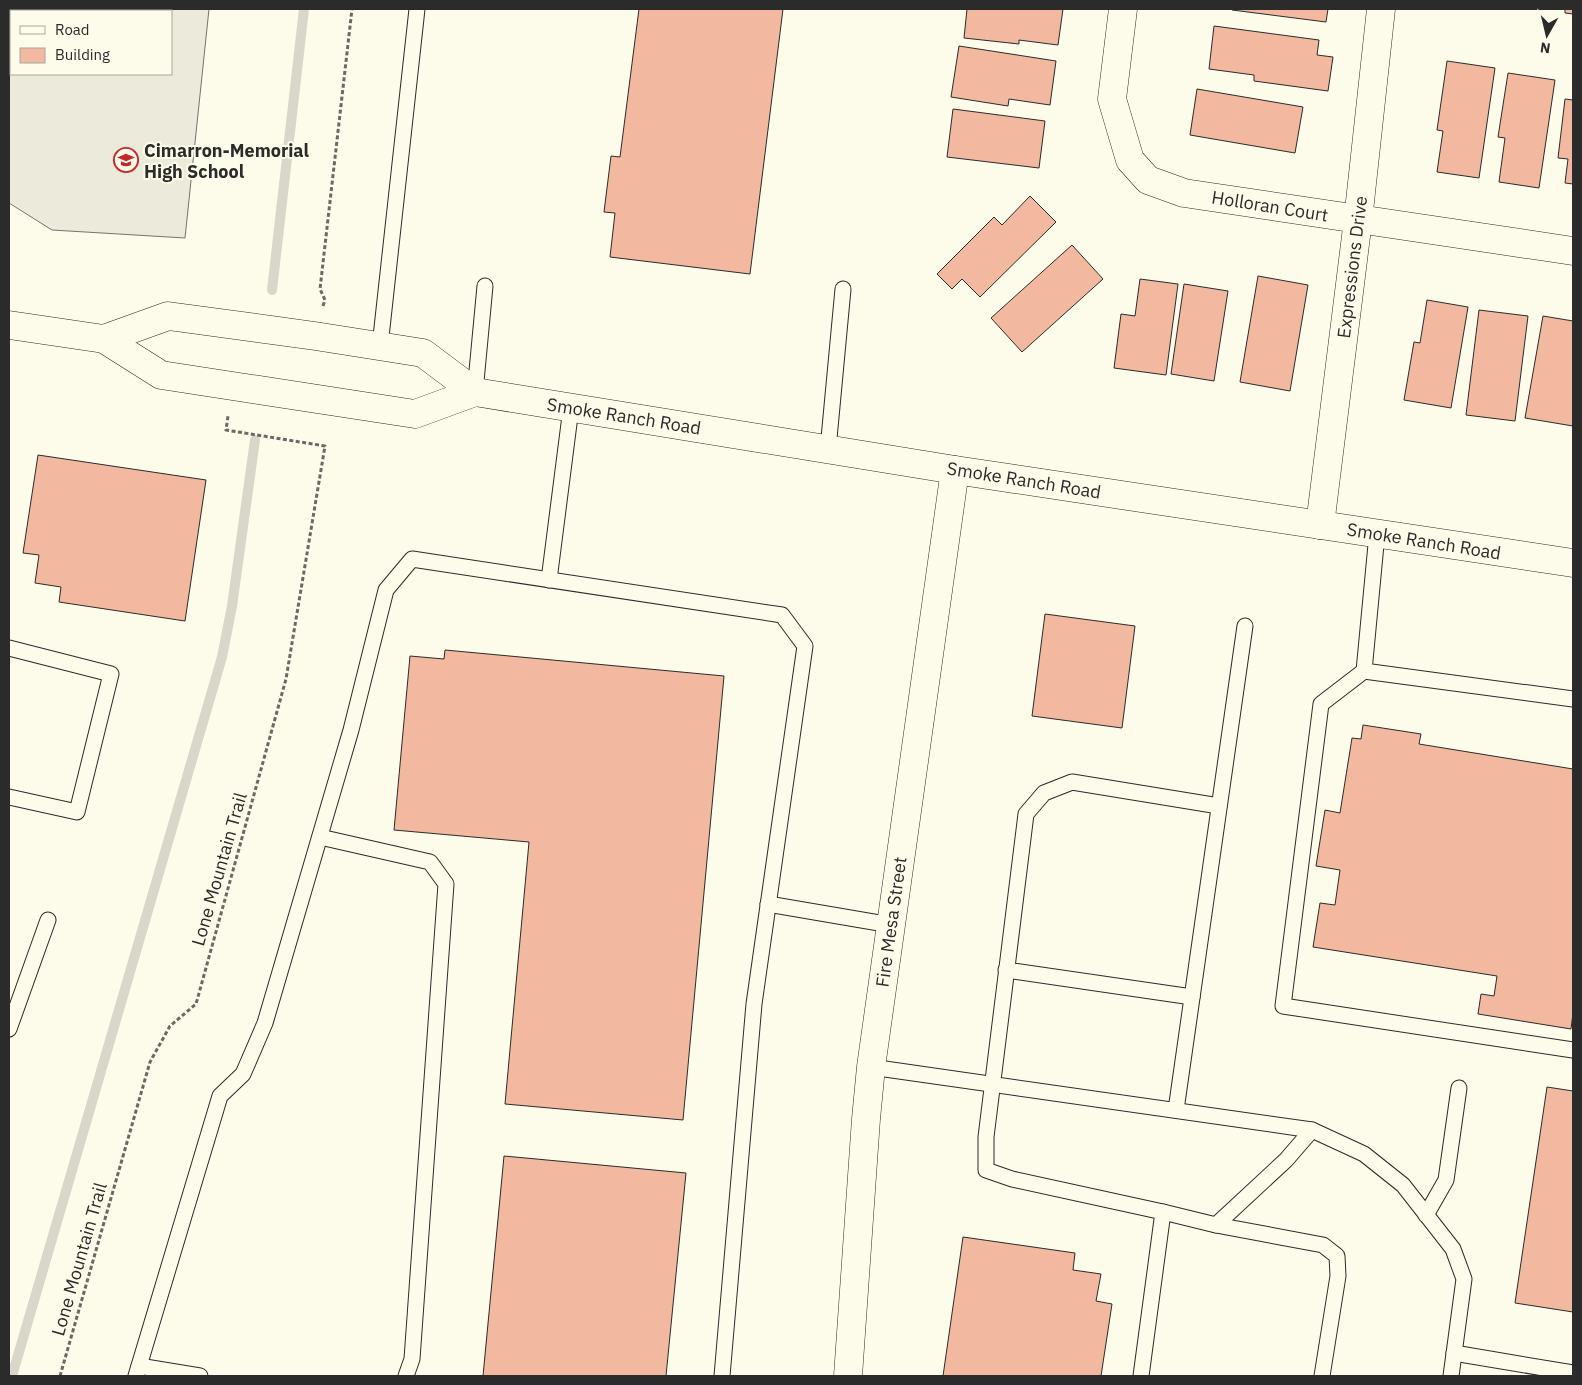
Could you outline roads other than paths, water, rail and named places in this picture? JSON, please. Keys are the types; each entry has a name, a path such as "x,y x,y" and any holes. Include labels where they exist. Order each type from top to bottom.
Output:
{"street":[{"name":"Holloran Court","path":"1122,9 1112,99 1130,160 1148,180 1184,193 1573,252"},
{"name":"Expressions Drive","path":"1320,525 1382,9"},
{"name":"Smoke Ranch Road","path":"104,338 168,316 380,346 423,353 475,392 955,470 1573,563"},
{"name":"Smoke Ranch Road","path":"9,325 104,338 161,375 406,413 415,414 475,392"},
{"name":"Fire Mesa Street","path":"848,1376 871,1067 955,470"}],"lane":[{"path":"380,346 417,9"},
{"path":"475,392 485,286"},
{"path":"828,449 843,289"},
{"path":"549,580 571,408"},
{"path":"1364,671 1377,534"},
{"path":"200,1376 138,1371 220,1096 243,1074 265,1023 351,730 386,590 412,559 782,614 805,646 754,1004 722,1376"},
{"path":"1176,1110 1245,626"},
{"path":"9,648 111,674 77,812 9,797"},
{"path":"1573,699 1364,671 1321,704 1283,1006 1573,1050"},
{"path":"1219,806 1072,782 1044,793 1026,814 986,1137 986,1170 1012,1180 1216,1225 1323,1245 1336,1256 1338,1276 1322,1376"},
{"path":"320,837 430,862 446,884 412,1359 406,1376"},
{"path":"768,904 891,925"},
{"path":"9,1029 48,920"},
{"path":"1006,970 1192,997"},
{"path":"871,1067 993,1086 1312,1130 1364,1154 1403,1185 1453,1249 1464,1279 1451,1376"},
{"path":"1426,1215 1446,1180 1459,1088"},
{"path":"1216,1225 1286,1160 1312,1130"},
{"path":"1140,1376 1163,1212"},
{"path":"1454,1353 1573,1372"}],"waterway":[{"path":"272,290 304,9"},
{"path":"12,1376 222,657 232,606 255,440"}],"place":[{"name":"Cimarron-Memorial High School","path":"126,160"}]}
